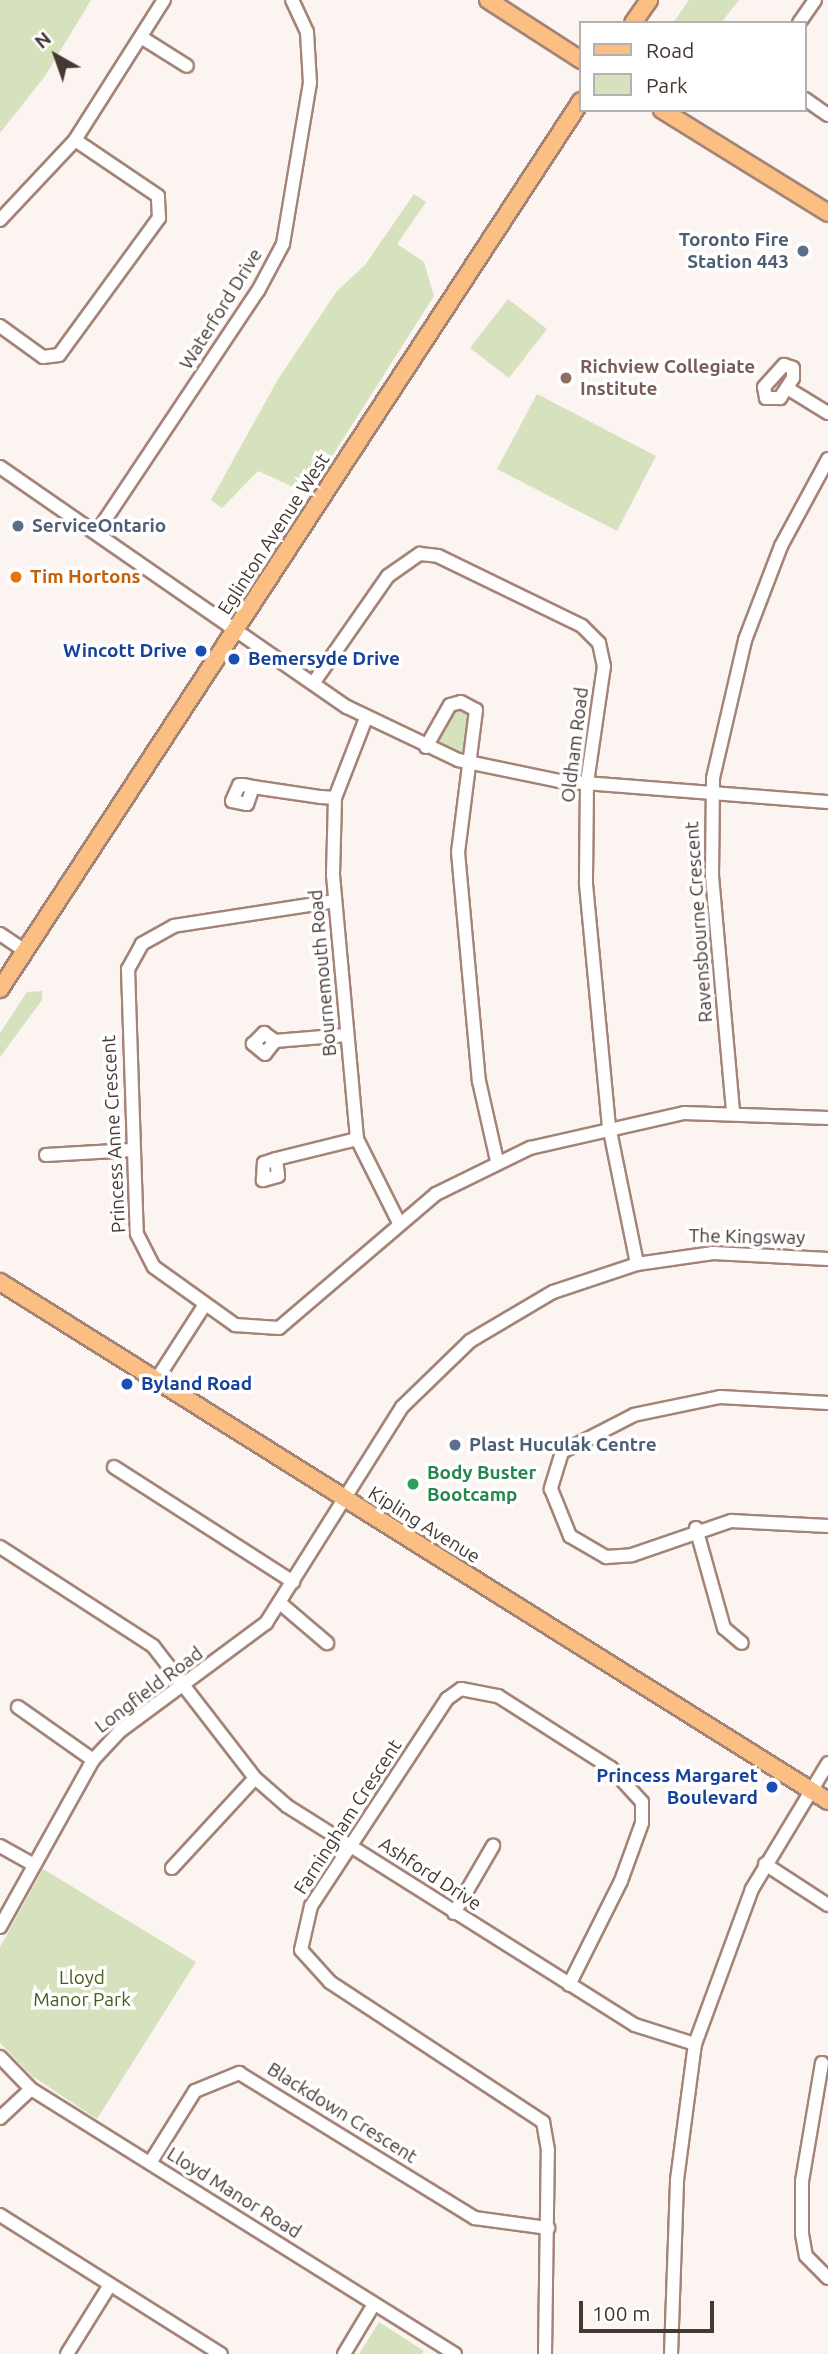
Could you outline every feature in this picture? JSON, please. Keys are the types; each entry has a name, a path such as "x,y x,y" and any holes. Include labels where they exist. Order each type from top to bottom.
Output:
{"main road":[{"path":"488,0 580,59"},
{"path":"635,21 649,0"},
{"name":"Eglinton Avenue West","path":"0,989 580,103"},
{"path":"665,112 828,213"},
{"name":"Kipling Avenue","path":"0,1282 155,1382 828,1801"}],"street":[{"path":"0,220 75,140 164,0"},
{"name":"Waterford Drive","path":"97,532 258,291 283,244 310,83 307,32 292,0"},
{"path":"800,21 815,0"},
{"path":"141,37 187,66"},
{"path":"807,100 828,115"},
{"path":"0,326 43,357 59,355 159,218 158,196 75,140"},
{"path":"787,388 828,413"},
{"name":"Ravensbourne Crescent","path":"733,1111 713,889 711,793 745,640 781,546 828,459"},
{"path":"0,467 366,718 467,764 587,783 828,802"},
{"name":"Oldham Road","path":"314,682 395,568 420,554 438,555 582,626 599,643 604,666 587,783 586,884 609,1126 637,1264"},
{"path":"426,747 445,709 467,703 479,722 467,764 460,818 461,896 479,1081 498,1161"},
{"name":"Bournemouth Road","path":"366,718 335,798 335,901 358,1139 398,1221"},
{"path":"253,787 335,798"},
{"name":"Princess Anne Crescent","path":"335,901 180,925 142,944 125,987 132,1150 141,1245 154,1267 204,1306 236,1325 272,1332 398,1221 498,1161 609,1126 733,1111 828,1118"},
{"path":"0,934 25,951"},
{"path":"275,1041 346,1035"},
{"path":"276,1159 358,1139"},
{"path":"46,1155 132,1150"},
{"name":"The Kingsway","path":"344,1500 402,1407 452,1355 533,1302 637,1264 713,1253 828,1259"},
{"path":"155,1382 204,1306"},
{"path":"828,1403 738,1396 684,1402 612,1422 575,1442 555,1464 551,1489 559,1520 593,1553 632,1555 696,1528 751,1521 828,1526"},
{"path":"114,1467 293,1582"},
{"name":"Longfield Road","path":"0,1927 93,1760 185,1685 259,1630 280,1603 344,1500"},
{"path":"696,1528 724,1628 743,1643"},
{"name":"Ashford Drive","path":"0,1547 144,1639 185,1685 255,1778 352,1847 635,2025 695,2044"},
{"path":"280,1603 327,1643"},
{"name":"Farningham Crescent","path":"545,2354 548,2228 542,2122 330,1982 301,1950 311,1906 447,1699 461,1689 498,1696 600,1761 639,1794 642,1823 621,1881 569,1985"},
{"path":"18,1707 93,1760"},
{"path":"671,2354 678,2158 695,2044 728,1943 765,1864 828,1763"},
{"path":"172,1868 255,1778"},
{"path":"0,1846 34,1865"},
{"path":"454,1913 493,1846"},
{"path":"765,1864 828,1905"},
{"name":"Lloyd Manor Road","path":"0,2057 31,2089 455,2354"},
{"path":"822,2063 802,2181 802,2234 806,2256 828,2278"},
{"name":"Blackdown Crescent","path":"150,2163 195,2091 239,2073 475,2218 548,2228"},
{"path":"0,2118 31,2089"},
{"path":"0,2215 110,2284 206,2350 221,2354"},
{"path":"67,2354 110,2284"},
{"path":"344,2354 374,2304"}],"green space":[{"path":"0,0 91,0 45,76 0,133"},
{"path":"689,0 739,0 723,21 674,21"},
{"path":"414,194 426,202 397,244 424,262 434,296 322,472 293,487 258,471 222,508 211,500 277,381 337,291 365,265"},
{"path":"508,299 547,329 509,378 470,348"},
{"path":"537,394 656,456 617,531 497,469"},
{"path":"459,705 472,715 463,752 434,740 443,719"},
{"path":"42,991 42,1000 0,1057 0,1033 27,992"},
{"name":"Lloyd Manor Park","path":"43,1869 196,1962 97,2119 32,2076 0,2043 0,1947"},
{"path":"379,2322 424,2351 422,2354 359,2354"}],"place":[{"name":"Toronto Fire Station 443","path":"803,251"},
{"name":"Richview Collegiate Institute","path":"566,378"},
{"name":"ServiceOntario","path":"18,526"},
{"name":"Tim Hortons","path":"16,577"},
{"name":"Wincott Drive","path":"201,651"},
{"name":"Bemersyde Drive","path":"234,659"},
{"name":"Byland Road","path":"127,1384"},
{"name":"Plast Huculak Centre","path":"455,1445"},
{"name":"Body Buster Bootcamp","path":"413,1484"},
{"name":"Princess Margaret Boulevard","path":"772,1787"}]}
